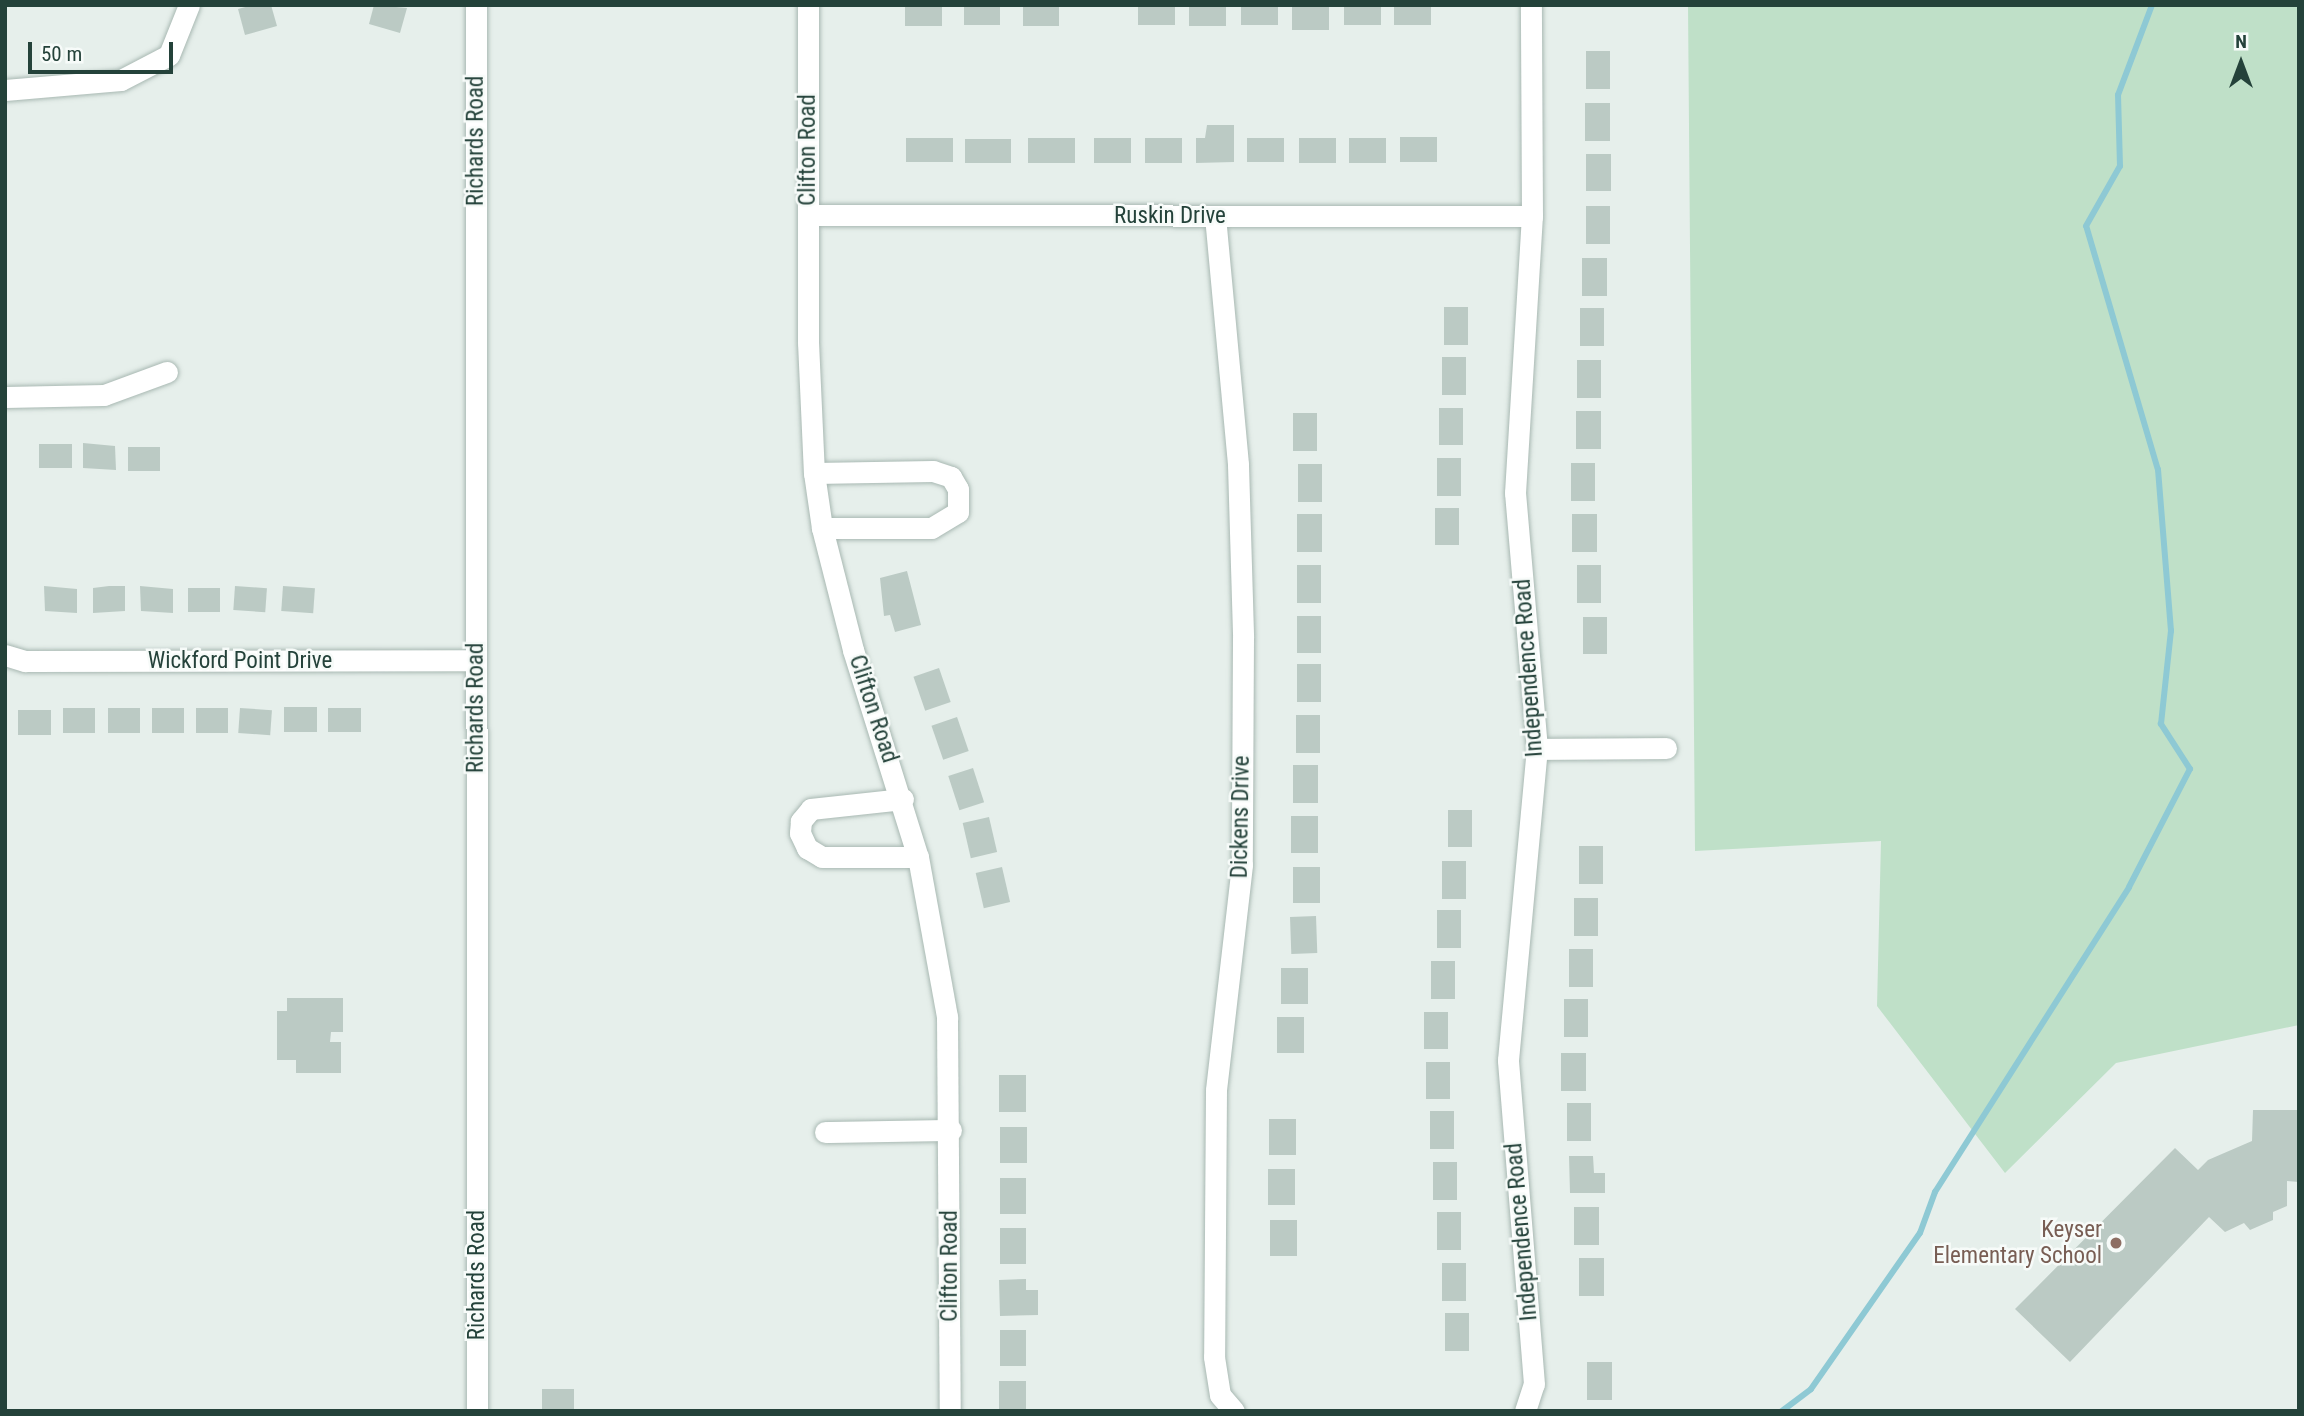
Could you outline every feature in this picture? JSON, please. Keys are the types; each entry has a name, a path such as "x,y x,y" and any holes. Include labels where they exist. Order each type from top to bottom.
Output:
{"street":[{"path":"5,90 121,80 169,55 189,5"},
{"name":"Richards Road","path":"476,5 477,1411"},
{"name":"Clifton Road","path":"808,5 809,404 814,473 822,528 853,650 903,799 918,857 947,1017 951,1130 950,1411"},
{"name":"Independence Road","path":"1525,1411 1534,1384 1508,1060 1538,749 1515,493 1532,216 1531,5"},
{"name":"Ruskin Drive","path":"808,215 1532,216"},
{"name":"Dickens Drive","path":"1215,216 1238,465 1243,638 1242,865 1219,1038 1215,1103 1214,1357 1220,1395 1234,1411"},
{"path":"5,397 104,395 167,372"},
{"path":"814,473 933,471 951,477 958,489 958,512 931,528 822,528"},
{"name":"Wickford Point Drive","path":"5,654 25,661 476,660"},
{"path":"1538,749 1666,748"},
{"path":"903,799 811,809 801,821 800,833 807,848 822,858 918,857"},
{"path":"825,1132 951,1130"}],"green space":[{"path":"1688,5 2299,5 2299,1025 2116,1063 2005,1173 1877,1006 1881,841 1695,851"}],"building":[{"path":"253,5 271,5 277,26 245,35 238,9"},
{"path":"374,5 407,8 400,33 369,24"},
{"path":"905,5 942,5 942,26 905,26"},
{"path":"964,5 1000,5 1000,25 964,25"},
{"path":"1023,5 1059,5 1059,26 1023,26"},
{"path":"1138,5 1175,5 1175,25 1138,25"},
{"path":"1189,5 1226,5 1226,26 1189,26"},
{"path":"1241,5 1278,5 1278,25 1241,25"},
{"path":"1292,5 1329,5 1329,30 1292,30"},
{"path":"1344,5 1381,5 1381,25 1344,25"},
{"path":"1394,5 1431,5 1431,25 1394,25"},
{"path":"1586,51 1610,51 1610,89 1586,89"},
{"path":"1585,103 1610,103 1610,141 1585,141"},
{"path":"1207,125 1234,125 1234,162 1196,163 1196,138 1205,138"},
{"path":"1400,137 1437,137 1437,162 1400,162"},
{"path":"906,138 953,138 953,162 906,162"},
{"path":"1028,138 1075,138 1075,163 1028,163"},
{"path":"1094,138 1131,138 1131,163 1094,163"},
{"path":"1145,138 1182,138 1182,163 1145,163"},
{"path":"1247,138 1284,138 1284,162 1247,162"},
{"path":"1299,138 1336,138 1336,163 1299,163"},
{"path":"1349,138 1386,138 1386,163 1349,163"},
{"path":"965,139 1011,139 1011,163 965,163"},
{"path":"1586,154 1611,154 1611,191 1586,191"},
{"path":"1586,206 1610,206 1610,244 1586,244"},
{"path":"1582,258 1607,258 1607,296 1582,296"},
{"path":"1444,307 1468,307 1468,345 1444,345"},
{"path":"1580,308 1604,308 1604,346 1580,346"},
{"path":"1442,357 1466,357 1466,395 1442,395"},
{"path":"1577,360 1601,360 1601,398 1577,398"},
{"path":"1439,408 1463,408 1463,445 1439,445"},
{"path":"1576,411 1601,411 1601,449 1576,449"},
{"path":"1293,413 1317,413 1317,451 1293,451"},
{"path":"83,443 115,446 116,470 83,468"},
{"path":"39,444 72,444 72,468 39,468"},
{"path":"128,447 160,447 160,471 128,471"},
{"path":"1437,458 1461,458 1461,496 1437,496"},
{"path":"1571,463 1595,463 1595,501 1571,501"},
{"path":"1298,464 1322,464 1322,502 1298,502"},
{"path":"1435,508 1459,508 1459,545 1435,545"},
{"path":"1297,514 1322,514 1322,552 1297,552"},
{"path":"1572,514 1597,514 1597,552 1572,552"},
{"path":"1297,565 1321,565 1321,603 1297,603"},
{"path":"1577,565 1601,565 1601,603 1577,603"},
{"path":"907,571 921,625 895,632 890,615 884,616 880,578"},
{"path":"44,586 77,589 77,613 45,611"},
{"path":"125,586 125,611 93,613 93,588"},
{"path":"140,586 173,589 173,613 141,611"},
{"path":"235,586 267,588 265,612 233,610"},
{"path":"283,586 315,588 313,613 281,611"},
{"path":"188,588 220,588 220,612 188,612"},
{"path":"1297,616 1321,616 1321,653 1297,653"},
{"path":"1583,617 1607,617 1607,654 1583,654"},
{"path":"1297,664 1321,664 1321,702 1297,702"},
{"path":"939,668 951,702 925,711 913,677"},
{"path":"284,707 317,707 317,732 284,732"},
{"path":"63,708 95,708 95,733 63,733"},
{"path":"108,708 140,708 140,733 108,733"},
{"path":"152,708 184,708 184,733 152,733"},
{"path":"196,708 228,708 228,733 196,733"},
{"path":"240,708 272,710 270,735 238,733"},
{"path":"328,708 361,708 361,732 328,732"},
{"path":"18,710 51,710 51,735 18,735"},
{"path":"1296,715 1320,715 1320,753 1296,753"},
{"path":"957,717 969,751 943,760 931,726"},
{"path":"1293,765 1318,765 1318,803 1293,803"},
{"path":"973,768 984,802 959,810 948,776"},
{"path":"1448,810 1472,810 1472,847 1448,847"},
{"path":"1291,816 1318,816 1318,853 1291,853"},
{"path":"989,817 997,852 971,858 963,823"},
{"path":"1579,846 1603,846 1603,884 1579,884"},
{"path":"1442,861 1466,861 1466,899 1442,899"},
{"path":"1002,867 1010,902 984,908 976,873"},
{"path":"1293,867 1320,867 1320,903 1293,903"},
{"path":"1574,898 1598,898 1598,936 1574,936"},
{"path":"1437,910 1461,910 1461,948 1437,948"},
{"path":"1316,916 1317,953 1291,954 1290,917"},
{"path":"1569,949 1593,949 1593,987 1569,987"},
{"path":"1431,961 1455,961 1455,999 1431,999"},
{"path":"1281,968 1308,968 1308,1004 1281,1004"},
{"path":"287,998 343,998 343,1032 331,1032 330,1042 341,1042 341,1073 296,1073 296,1060 277,1060 277,1011 287,1011"},
{"path":"1564,999 1588,999 1588,1037 1564,1037"},
{"path":"1424,1012 1448,1012 1448,1049 1424,1049"},
{"path":"1277,1017 1304,1017 1304,1053 1277,1053"},
{"path":"1561,1053 1586,1053 1586,1091 1561,1091"},
{"path":"1426,1062 1450,1062 1450,1099 1426,1099"},
{"path":"999,1075 1026,1075 1026,1112 999,1112"},
{"path":"1567,1103 1591,1103 1591,1141 1567,1141"},
{"path":"2253,1110 2299,1110 2299,1182 2287,1181 2287,1206 2273,1212 2273,1220 2250,1230 2244,1223 2225,1232 2209,1217 2070,1362 2015,1309 2175,1148 2198,1170 2208,1160 2252,1141"},
{"path":"1430,1111 1454,1111 1454,1149 1430,1149"},
{"path":"1269,1119 1296,1119 1296,1155 1269,1155"},
{"path":"1000,1127 1027,1127 1027,1163 1000,1163"},
{"path":"1569,1156 1593,1156 1594,1173 1605,1173 1605,1193 1570,1193"},
{"path":"1433,1162 1457,1162 1457,1200 1433,1200"},
{"path":"1268,1169 1295,1169 1295,1205 1268,1205"},
{"path":"1000,1178 1026,1178 1026,1214 1000,1214"},
{"path":"1574,1207 1599,1207 1599,1245 1574,1245"},
{"path":"1437,1212 1461,1212 1461,1250 1437,1250"},
{"path":"1270,1220 1297,1220 1297,1256 1270,1256"},
{"path":"1000,1228 1026,1228 1026,1264 1000,1264"},
{"path":"1579,1258 1604,1258 1604,1296 1579,1296"},
{"path":"1442,1263 1466,1263 1466,1301 1442,1301"},
{"path":"1026,1279 1026,1290 1038,1290 1038,1315 1000,1316 999,1280"},
{"path":"1445,1313 1469,1313 1469,1351 1445,1351"},
{"path":"1000,1330 1026,1330 1026,1366 1000,1366"},
{"path":"1587,1362 1612,1362 1612,1400 1587,1400"},
{"path":"999,1381 1026,1381 1026,1411 999,1411"},
{"path":"542,1389 574,1389 574,1411 542,1411"}],"waterway":[{"path":"1782,1411 1811,1389 1920,1233 1935,1192 2129,887 2190,769 2161,724 2171,631 2158,470 2086,226 2120,166 2118,95 2152,5"}],"place":[{"name":"Keyser Elementary School","path":"2116,1243"}]}
